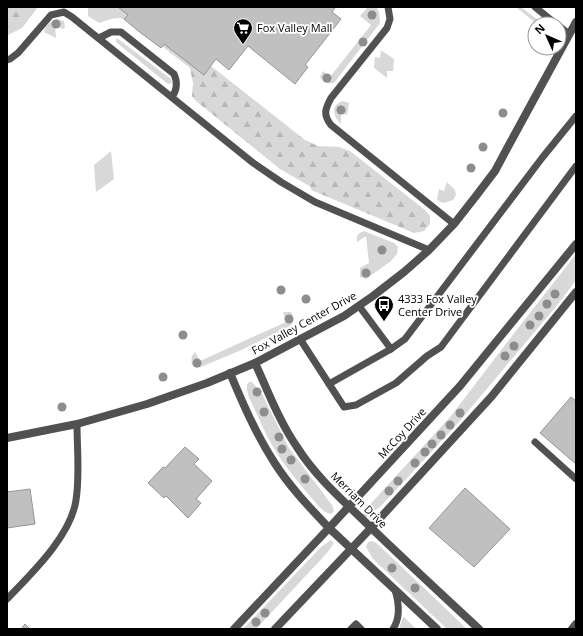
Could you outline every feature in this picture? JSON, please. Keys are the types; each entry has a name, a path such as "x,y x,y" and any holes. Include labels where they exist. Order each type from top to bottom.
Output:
{"street":[{"name":"Fox Valley Center Drive","path":"7,438 77,424 147,404 230,373 255,363 344,316 359,306 404,272 429,250 454,224 495,171 576,22"},
{"name":"McCoy Drive","path":"234,629 460,386 576,244"},
{"path":"275,629 371,528 492,396 576,292"},
{"name":"Merriam Drive","path":"255,363 279,415 296,446 308,463 371,528 479,629"},
{"path":"230,373 253,425 274,462 313,511 350,550 437,629"},
{"path":"572,629 576,624"}],"lane":[{"path":"388,7 390,20 387,28 331,98 326,106 326,120 341,134 454,224"},
{"path":"535,7 546,16"},
{"path":"7,60 18,54 51,15 64,12 99,38 252,162 281,182 315,202 429,250"},
{"path":"99,38 112,32 121,32 174,74 176,79 176,91 172,97"},
{"path":"329,384 405,340 542,158 576,116"},
{"path":"300,339 344,407 356,405 396,383 427,356 441,347 576,166"},
{"path":"359,306 391,349"},
{"path":"7,599 47,556 59,540 70,521 76,502 78,481 77,424"},
{"path":"535,442 576,479"},
{"path":"393,629 399,614 399,602 395,590"},
{"path":"351,629 356,624 361,629"}],"green space":[{"path":"7,7 38,7 22,28 8,35"},
{"path":"88,7 118,7 128,15 124,19 115,18 99,23 88,16"},
{"path":"368,7 376,7 379,12 380,23 334,83 324,82 320,77 323,71 330,77 371,25 360,16"},
{"path":"516,7 521,7 533,16 527,16"},
{"path":"56,19 64,21 65,28 63,29 55,26 56,38 44,32 48,24"},
{"path":"116,39 171,79 172,83 168,84 116,42"},
{"path":"164,44 211,66 305,140 318,146 339,147 350,151 425,210 430,216 430,224 424,231 414,233 311,190 311,187 280,169 196,101 192,96 193,83 190,68 162,46"},
{"path":"381,50 394,59 393,71 387,71 387,78 374,68 375,57 380,58"},
{"path":"343,101 349,103 347,115 341,113 341,124 336,118 334,111 336,105"},
{"path":"111,151 114,179 96,192 94,165"},
{"path":"447,182 455,190 456,195 453,200 443,203 437,200 439,189 444,191"},
{"path":"364,231 394,243 398,247 397,254 391,261 366,279 360,277 360,268 369,263 366,236 357,242 357,236"},
{"path":"576,254 576,280 559,303 459,422 381,506 366,517 364,516 364,511 451,416"},
{"path":"283,312 291,312 293,316 290,326 239,351 201,367 196,368 192,365 191,361 195,352 200,361 286,322"},
{"path":"251,381 261,392 289,448 332,505 334,511 331,514 325,512 317,505 290,472 272,445 249,398 247,384"},
{"path":"331,540 334,543 327,553 256,629 243,629 321,547"},
{"path":"372,541 385,551 467,629 447,629 373,559 366,547 368,542"},
{"path":"404,617 416,629 399,629"}],"building":[{"name":"Fox Valley Mall","path":"118,7 334,7 335,8 332,12 341,19 305,65 308,67 295,84 248,46 229,70 216,59 204,75 164,44 161,48 137,30 124,19 128,15"},
{"path":"571,397 576,401 576,464 540,433"},
{"path":"185,447 199,459 194,464 212,481 196,499 201,503 188,518 166,496 164,498 148,483"},
{"path":"465,488 510,529 474,567 429,528"},
{"path":"30,489 35,524 7,528 7,492"},
{"path":"25,624 30,629 21,629"}],"place":[{"name":"Fox Valley Mall","path":"243,45"},
{"name":"4333 Fox Valley Center Drive","path":"384,322"}]}
